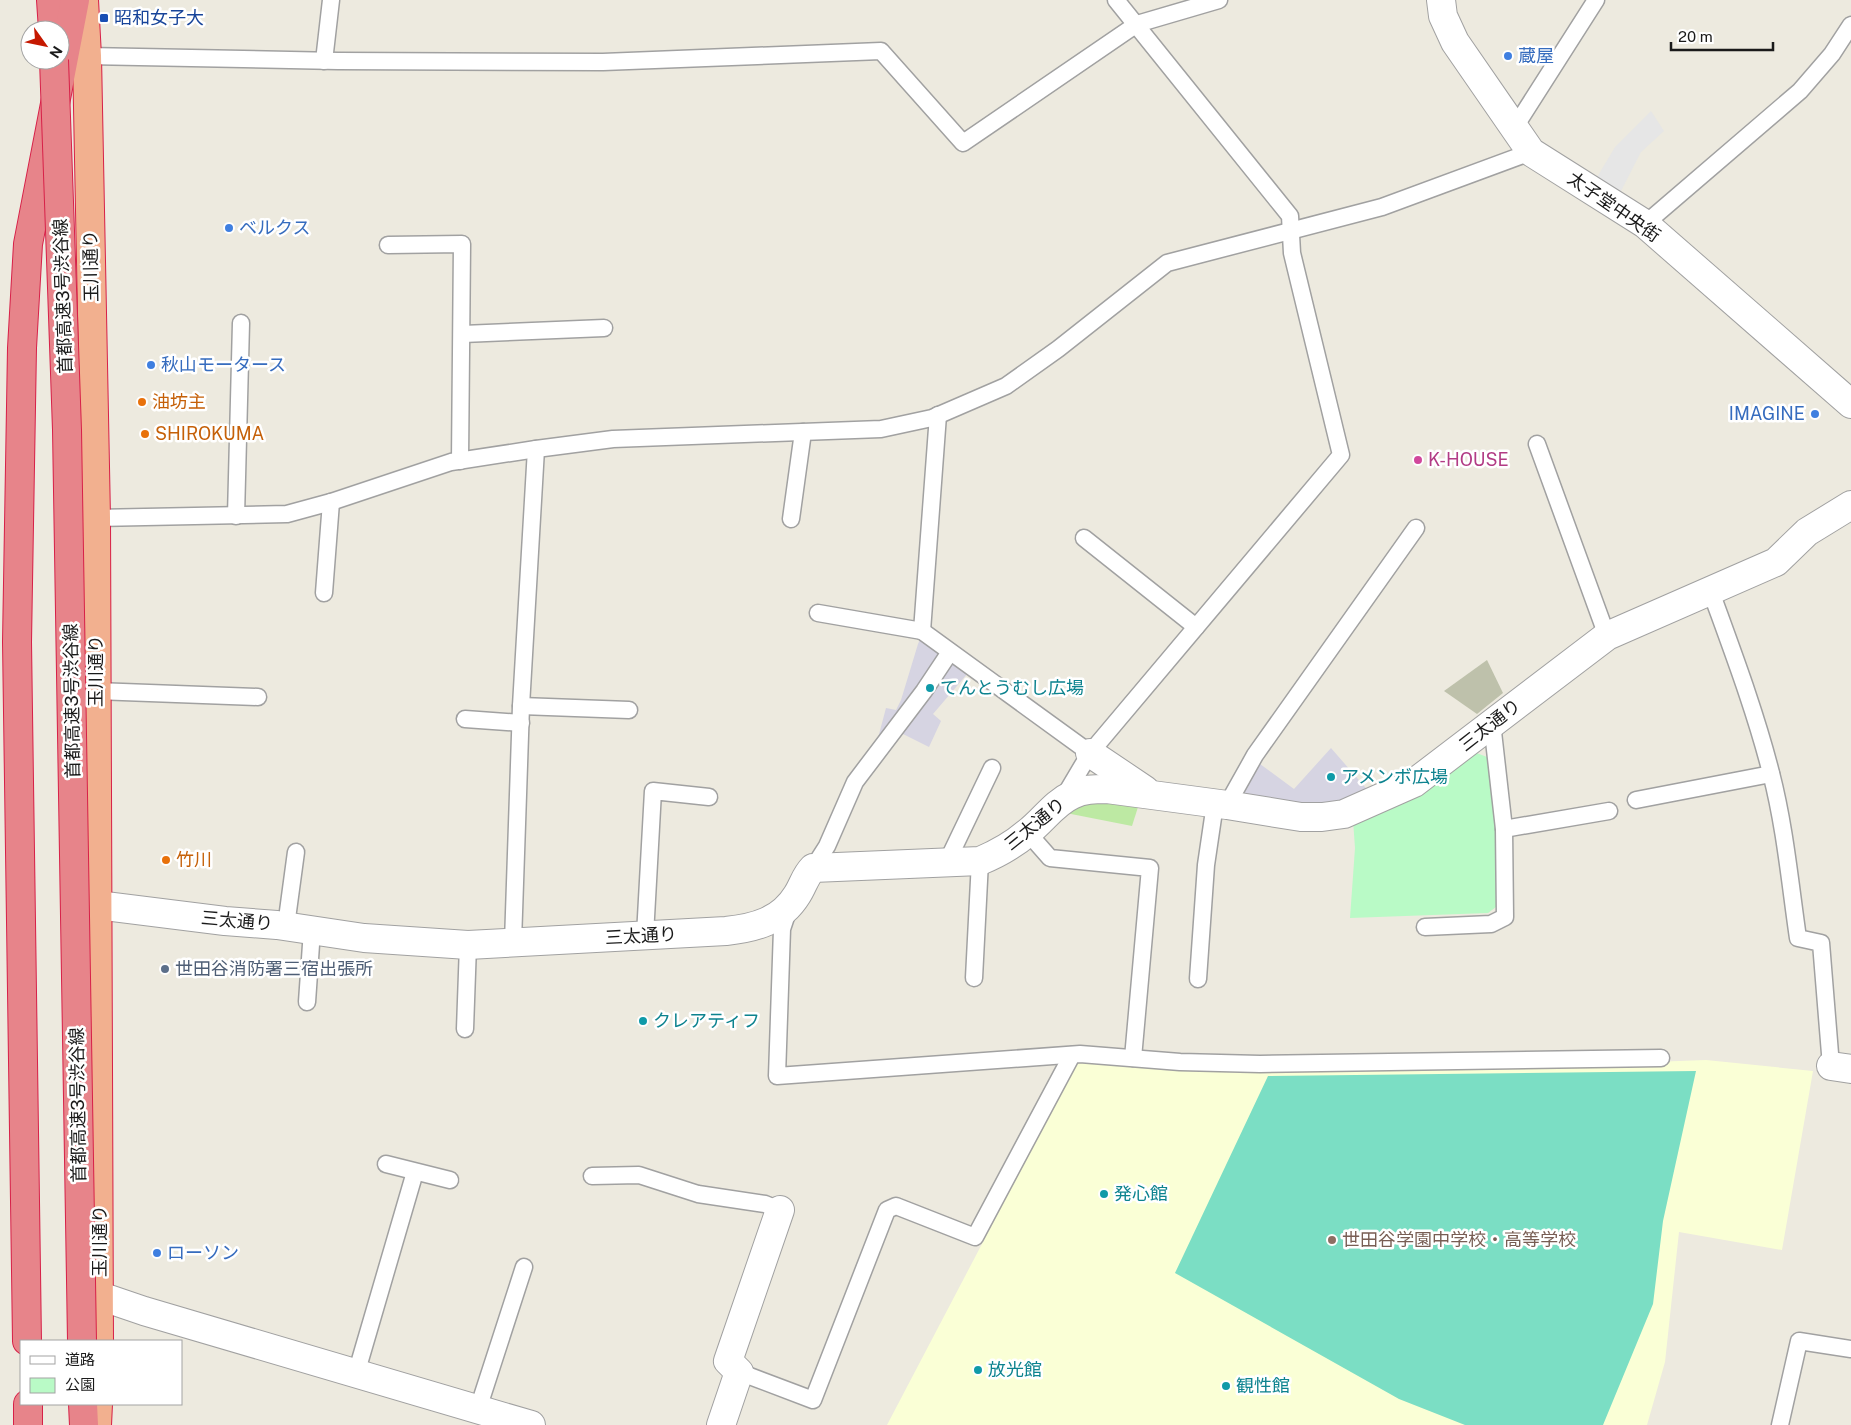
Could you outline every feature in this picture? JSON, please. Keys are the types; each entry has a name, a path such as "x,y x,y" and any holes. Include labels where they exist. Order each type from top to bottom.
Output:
{"highway":[{"path":"51,0 52,20"},
{"path":"27,1340 17,642 22,348 28,244 76,0"},
{"name":"玉川通り","path":"84,0 87,56 96,518 99,1340"},
{"name":"首都高速3号渋谷線","path":"54,70 67,440 82,1340"},
{"path":"28,1405 28,1425"},
{"path":"83,1405 84,1425"},
{"path":"97,1425 98,1405"}],"street":[{"name":"太子堂中央街","path":"1441,0 1443,16 1456,42 1531,152 1645,224 1851,404"},
{"name":"三太通り","path":"97,905 299,928 364,938 468,945 726,931 763,924 789,905 813,868 946,864 980,861 1003,850 1028,833 1061,801 1073,794 1088,790 1106,789 1301,817 1322,818 1344,814 1382,799 1414,782 1607,636 1710,589 1776,562 1807,532 1851,505"},
{"path":"1090,753 1127,780 1153,795"},
{"path":"721,1425 739,1372 728,1361 780,1210"},
{"path":"100,1296 532,1425"}],"lane":[{"path":"324,61 331,0"},
{"path":"1061,801 1079,775 1090,753 1341,455 1292,253 1290,216 1116,0"},
{"path":"87,56 324,61 603,62 881,51 963,143 1137,24 1219,0"},
{"path":"1515,127 1596,0"},
{"path":"1645,224 1800,91 1832,54 1851,25"},
{"path":"96,518 287,514 460,461 536,449 614,439 881,429 938,415 1006,386 1058,349 1167,263 1382,207 1531,152"},
{"path":"388,245 462,244 463,334 460,461"},
{"path":"236,516 241,322"},
{"path":"463,334 604,328"},
{"path":"922,631 938,415"},
{"path":"791,519 803,432"},
{"path":"1537,444 1607,636"},
{"path":"513,942 521,714 536,449"},
{"path":"324,593 330,502"},
{"path":"1198,979 1206,865 1221,804 1416,528"},
{"path":"1084,538 1196,627"},
{"path":"1710,589 1743,679 1771,774 1785,845 1798,938 1821,943 1841,1068"},
{"path":"818,613 922,631 1090,753"},
{"path":"813,868 828,846 855,782 924,691 950,652"},
{"path":"96,691 258,697"},
{"path":"465,719 521,714 630,710"},
{"path":"1425,927 1491,924 1505,917 1504,828 1492,723"},
{"path":"946,864 992,768"},
{"path":"1636,800 1771,774"},
{"path":"645,935 653,791 708,797"},
{"path":"1504,828 1609,811"},
{"path":"1028,833 1050,858 1150,868 1133,1058"},
{"path":"296,852 299,928 307,1002"},
{"path":"974,978 980,861"},
{"path":"789,905 782,929 777,1076 1072,1055 1180,1062 1260,1064 1661,1058"},
{"path":"465,1029 468,945"},
{"path":"739,1372 813,1400 887,1210 896,1206 975,1237 1072,1055"},
{"path":"386,1164 450,1180"},
{"path":"356,1374 416,1172"},
{"path":"592,1176 639,1175 698,1194 765,1204 780,1210"},
{"path":"478,1410 524,1267"},
{"path":"1780,1425 1799,1341 1851,1349"}],"shaded area":[{"path":"1651,111 1664,131 1641,152 1620,193 1596,179 1615,147"},
{"name":"てんとうむし広場","path":"927,623 982,668 968,673 933,714 941,721 929,747 899,732 878,738 886,708 896,710 901,700 918,644"},
{"path":"1487,660 1503,693 1477,714 1444,691"},
{"name":"アメンボ広場","path":"1331,748 1371,794 1318,810 1241,793 1260,764 1294,789"},
{"name":"世田谷学園中学校・高等学校","path":"1079,1059 1520,1067 1706,1060 1813,1071 1782,1250 1679,1232 1665,1362 1647,1425 887,1425"}],"green space":[{"path":"1474,752 1487,757 1498,835 1500,904 1488,913 1350,918 1355,848 1353,820 1415,795 1443,779"},
{"path":"1097,800 1138,807 1132,826 1066,813 1069,806"},
{"path":"1696,1071 1663,1221 1653,1304 1603,1425 1465,1425 1399,1399 1175,1273 1268,1076"}],"place":[{"name":"昭和女子大","path":"104,18"},
{"name":"蔵屋","path":"1508,56"},
{"name":"ベルクス","path":"229,228"},
{"name":"秋山モータース","path":"151,365"},
{"name":"油坊主","path":"142,402"},
{"name":"IMAGINE","path":"1815,414"},
{"name":"SHIROKUMA","path":"145,434"},
{"name":"K-HOUSE","path":"1418,460"},
{"name":"てんとうむし広場","path":"930,688"},
{"name":"アメンボ広場","path":"1331,777"},
{"name":"竹川","path":"166,860"},
{"name":"世田谷消防署三宿出張所","path":"165,969"},
{"name":"クレアティフ","path":"643,1021"},
{"name":"発心館","path":"1104,1194"},
{"name":"世田谷学園中学校・高等学校","path":"1332,1240"},
{"name":"ローソン","path":"157,1253"},
{"name":"放光館","path":"978,1370"},
{"name":"観性館","path":"1226,1386"}]}
